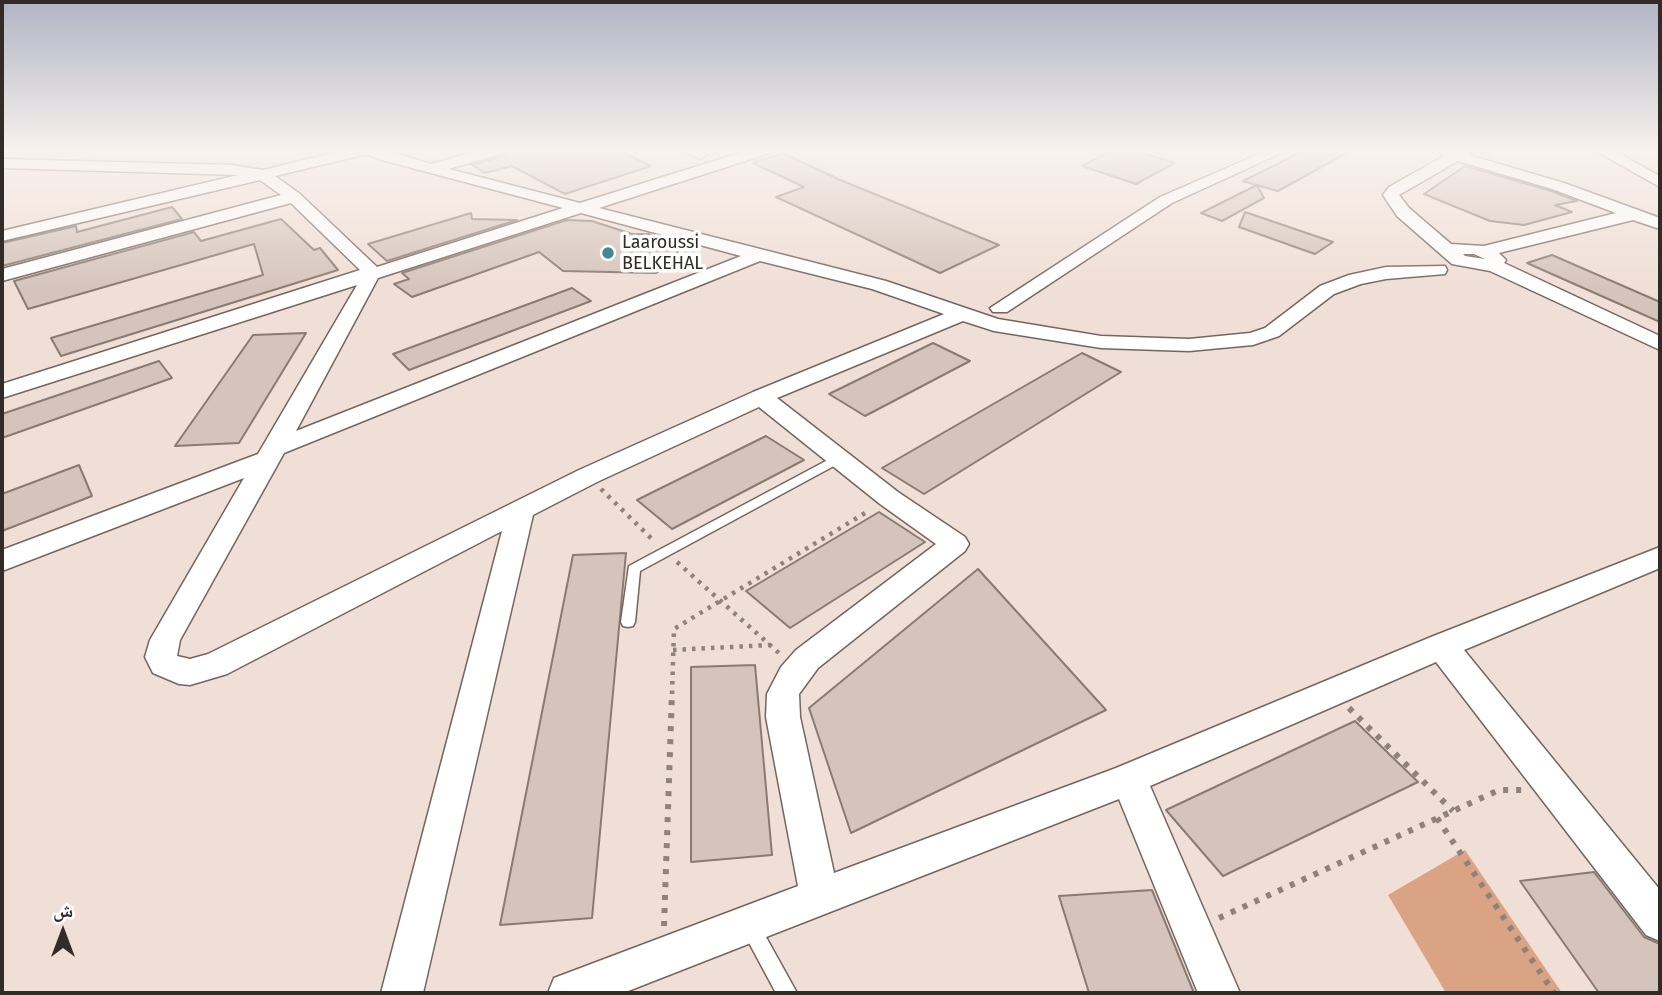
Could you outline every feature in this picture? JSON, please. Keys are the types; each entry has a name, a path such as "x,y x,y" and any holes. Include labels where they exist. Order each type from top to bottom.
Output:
{"street":[{"path":"2,236 172,195"},
{"path":"534,195 879,285 994,326 1101,342 1175,345 1253,339 1272,332 1327,290 1356,278 1438,270"},
{"path":"2,391 622,195"},
{"path":"1000,309 1177,195"},
{"path":"1391,195 1403,212 1454,257 1465,263 1635,214"},
{"path":"1584,195 1660,224"},
{"path":"2,275 294,197 367,265 371,273 368,283 165,640 161,657 170,668 190,672 216,665 588,476 761,397 962,314"},
{"path":"2,561 759,255"},
{"path":"1488,258 1660,344"},
{"path":"761,397 889,498 955,544 807,659 783,694 783,717 820,897"},
{"path":"402,993 521,510"},
{"path":"569,993 1129,779 1660,557"},
{"path":"1442,646 1660,921"},
{"path":"1129,779 1219,993"}],"lane":[{"path":"628,622 634,569 839,458"},
{"path":"748,925 787,993"}],"path":[{"path":"588,476 666,552 798,670"},
{"path":"663,957 674,629 889,498"},
{"path":"673,650 771,645"},
{"path":"1333,692 1453,811"},
{"path":"1193,930 1499,790 1555,789"},
{"path":"1437,818 1554,993"}],"shaded area":[{"path":"1465,850 1562,993 1446,993 1388,895"}],"building":[{"path":"878,195 999,245 940,273 776,197"},
{"path":"1236,195 1263,195 1264,198 1222,221 1201,213"},
{"path":"1428,195 1563,195 1577,201 1555,205 1572,212 1524,225 1490,221"},
{"path":"172,207 182,219 2,266 2,243 76,226 77,232"},
{"path":"1245,212 1333,242 1315,254 1239,227"},
{"path":"471,213 472,219 517,220 387,261 368,244"},
{"path":"281,219 314,250 320,248 338,270 61,356 51,338 263,275 254,244 28,309 14,281 194,232 201,241"},
{"name":"Laaroussi BELKEHAL","path":"567,220 592,221 632,234 648,234 681,243 672,263 656,273 563,271 539,252 412,297 394,284 409,279 402,273"},
{"path":"1552,255 1660,302 1660,322 1527,263"},
{"path":"572,288 591,301 409,370 393,354"},
{"path":"306,333 239,443 175,446 253,335"},
{"path":"933,343 970,361 865,416 829,394"},
{"path":"1082,353 1121,372 924,494 882,468"},
{"path":"159,361 172,378 2,438 2,414"},
{"path":"766,436 804,460 672,529 637,500"},
{"path":"79,465 92,496 2,531 2,494"},
{"path":"879,512 925,542 790,628 746,591"},
{"path":"626,553 592,918 500,925 573,555"},
{"path":"978,569 1106,710 851,833 809,708"},
{"path":"755,665 772,855 691,862 691,667"},
{"path":"1355,721 1418,782 1223,876 1166,810"},
{"path":"1594,872 1644,937 1660,944 1660,993 1599,993 1520,881"},
{"path":"1152,890 1194,993 1089,993 1059,896"}],"place":[{"name":"Laaroussi BELKEHAL","path":"608,253"}]}
